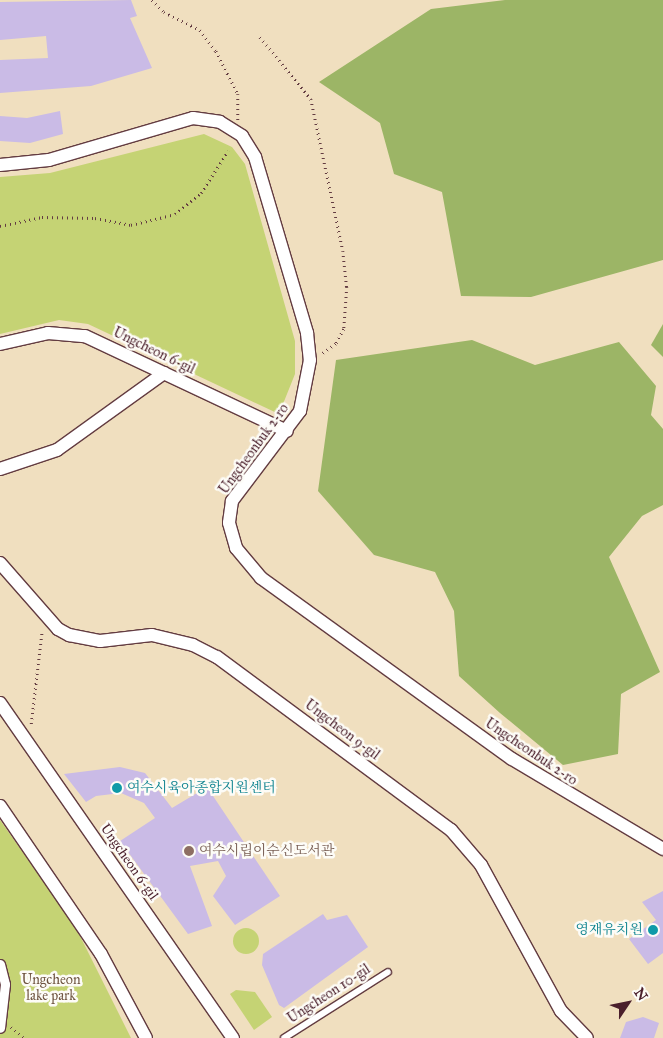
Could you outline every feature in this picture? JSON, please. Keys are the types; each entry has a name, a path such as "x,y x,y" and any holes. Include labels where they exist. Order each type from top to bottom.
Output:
{"street":[{"path":"0,165 49,160 193,118 220,122 236,131"},
{"name":"Ungcheonbuk 2-ro","path":"236,131 255,157 307,333 310,360 306,393 287,431 230,507 230,531 245,562 261,578 512,759 663,849"},
{"name":"Ungcheon 6-gil","path":"0,344 48,333 85,336 287,431"},
{"path":"0,468 57,450 164,373"},
{"name":"Ungcheon 9-gil","path":"0,563 58,629 81,640 152,635 209,653 451,830 481,865 561,1011 587,1038"},
{"name":"Ungcheon 6-gil","path":"0,703 233,1038"},
{"path":"0,806 101,954 146,1038"},
{"path":"0,964 5,984 2,1028"}],"lane":[{"name":"Ungcheon 10-gil","path":"284,1038 388,972"}],"path":[{"path":"152,0 164,12 200,30 227,67 238,94 236,131"},
{"path":"260,37 310,99 346,266 342,336 331,349 310,360"},
{"path":"0,226 42,217 95,218 132,225 175,214 201,193 228,151"},
{"path":"28,744 44,614"},
{"path":"2,1028 17,1030 24,1038"}],"green space":[{"path":"505,0 663,0 663,260 531,297 461,296 442,192 394,174 380,123 319,82 431,9"},
{"path":"204,134 232,147 245,164 295,341 295,374 279,414 88,324 59,320 0,334 0,177 50,173"},
{"path":"663,324 663,357 651,345"},
{"path":"472,340 535,365 619,342 656,386 651,415 663,429 663,505 642,516 609,557 660,672 621,694 618,754 563,765 500,713 459,676 454,611 435,572 374,555 318,491 336,360"},
{"name":"Ungcheon lake park","path":"0,820 76,928 131,1038 0,1038"},
{"path":"246,928 255,932 259,941 255,950 246,954 237,950 233,941 237,932"},
{"path":"236,990 255,992 272,1017 254,1030 230,994"}],"building":[{"path":"131,0 137,16 130,18 152,68 91,86 0,93 0,60 48,58 46,36 0,40 0,2"},
{"path":"60,111 63,134 30,143 0,141 0,116 27,118"},
{"name":"여수시립이순신도서관","path":"120,767 145,773 172,808 207,787 280,896 235,925 213,896 226,876 218,861 190,866 212,926 188,934 120,841 155,818 144,803 121,793 96,796 86,802 64,774"},
{"name":"영재유치원","path":"663,891 663,953 648,964 629,939 656,920 642,902"},
{"path":"323,914 327,920 347,915 368,947 284,1008 279,1005 262,965 263,954"},
{"path":"643,1017 659,1023 654,1038 620,1038 626,1022"}],"place":[{"name":"여수시육아종합지원센터","path":"117,788"},
{"name":"여수시립이순신도서관","path":"189,851"},
{"name":"영재유치원","path":"653,930"}]}
